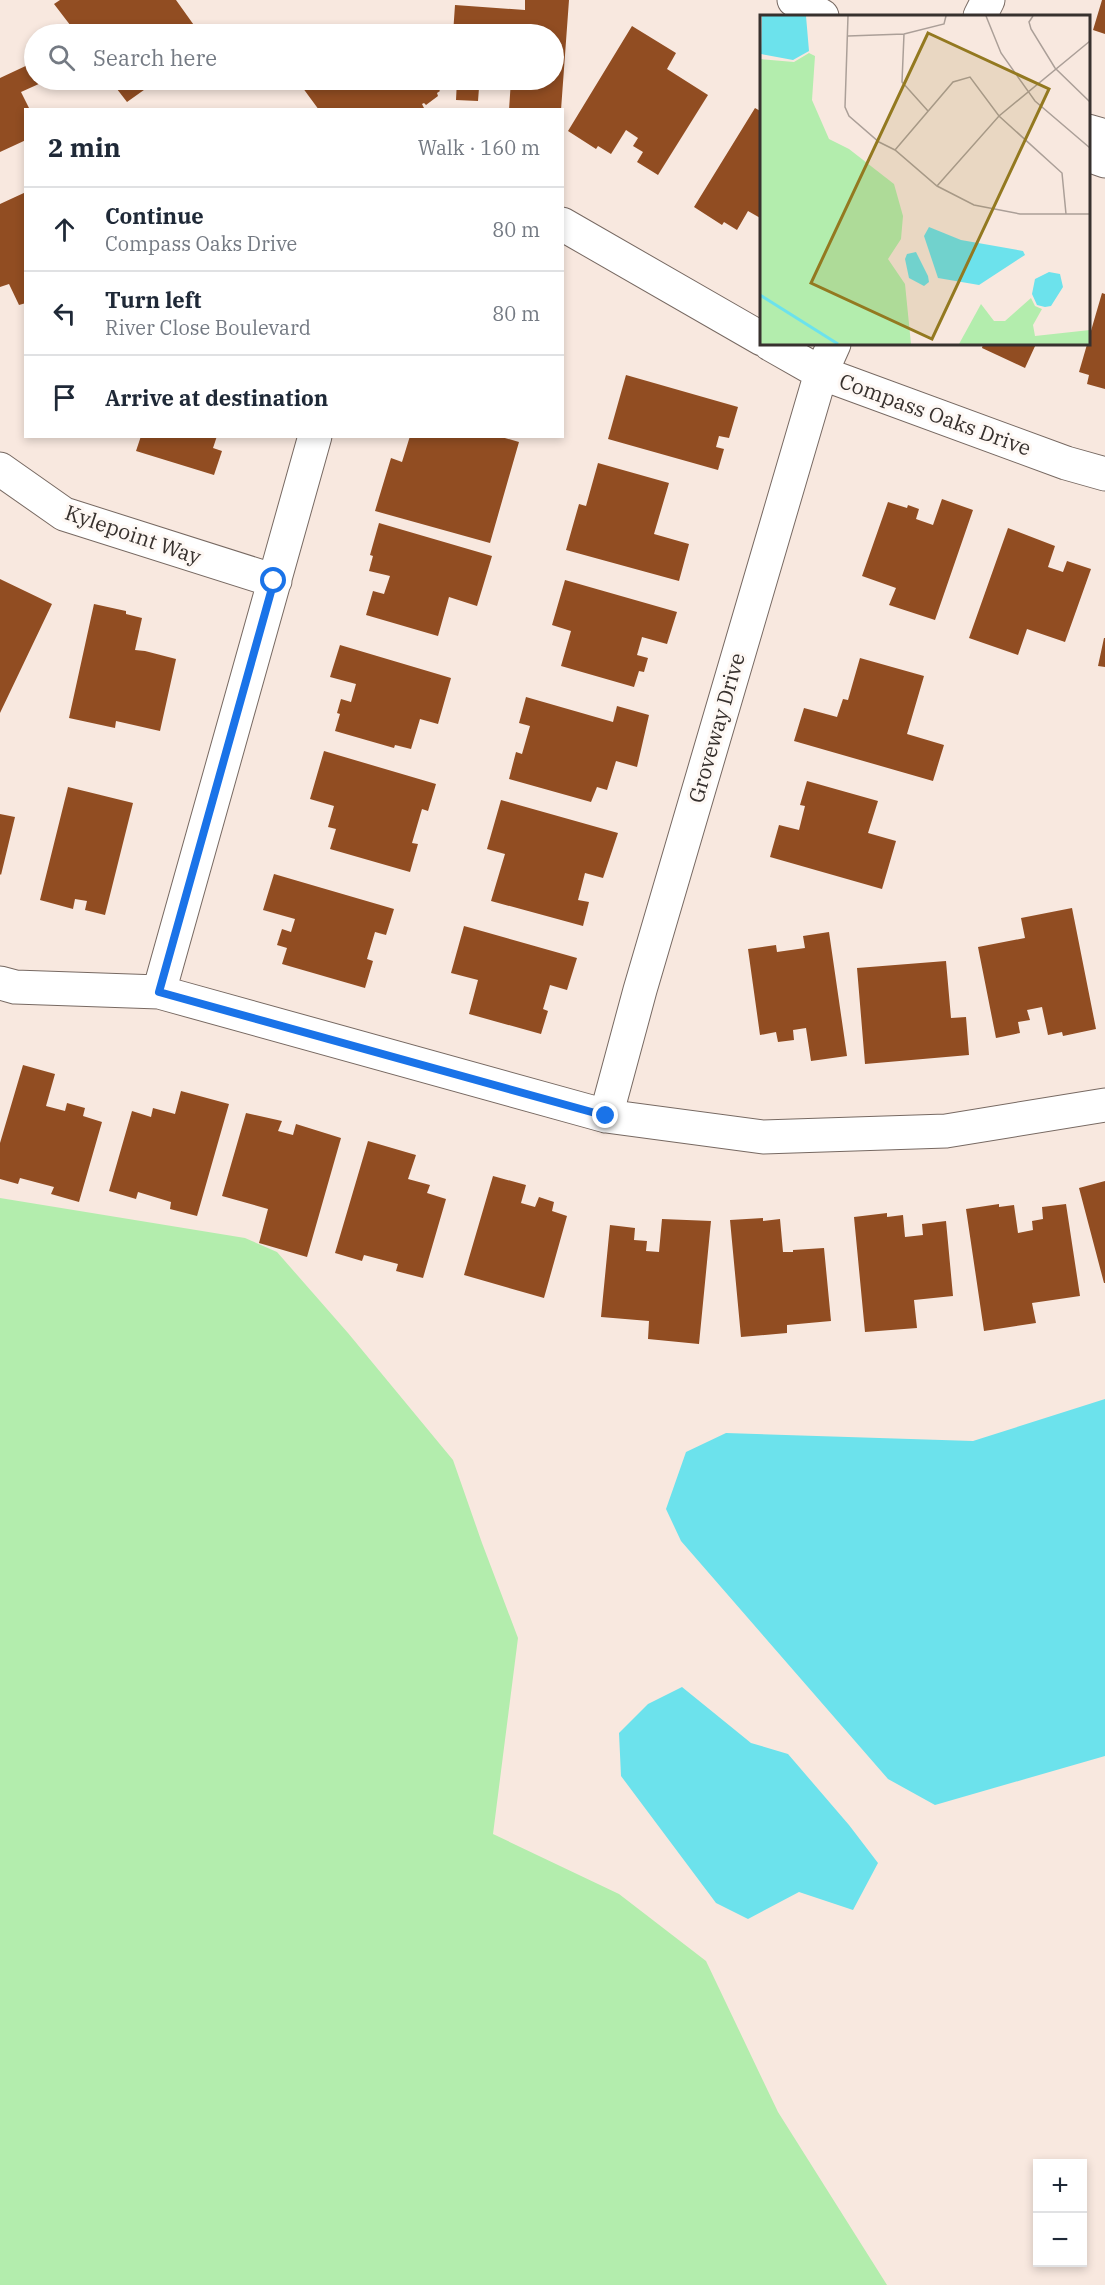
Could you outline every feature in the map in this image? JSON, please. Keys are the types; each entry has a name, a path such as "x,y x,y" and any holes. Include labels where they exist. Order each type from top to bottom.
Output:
{"street":[{"path":"794,0 820,15"},
{"path":"980,15 988,0"},
{"path":"1090,130 1105,136"},
{"path":"1090,155 1105,161"},
{"path":"564,226 760,338"},
{"name":"Compass Oaks Drive","path":"772,345 821,373 1066,463 1105,474"},
{"name":"Groveway Drive","path":"606,1116 640,990 821,373 834,345"},
{"path":"159,992 314,438"},
{"name":"Kylepoint Way","path":"0,469 64,514 274,581"},
{"path":"0,982 15,987 159,992 606,1116 763,1137 946,1131 1105,1104"}],"green space":[{"path":"0,1198 245,1238 277,1252 348,1333 453,1460 518,1638 493,1834 619,1894 706,1961 778,2112 887,2285 0,2285"}],"water":[{"path":"1105,1399 1105,1756 935,1805 888,1779 681,1541 666,1509 686,1452 726,1433 973,1441"},
{"path":"682,1687 751,1743 788,1754 849,1825 878,1863 853,1910 799,1892 748,1919 716,1903 621,1776 619,1733 648,1704"}],"building":[{"path":"60,0 176,0 193,24 69,24 54,4"},
{"path":"525,0 569,0 564,69 564,24 454,24 455,5 525,10"},
{"path":"1102,0 1105,0 1105,34 1093,30"},
{"path":"632,26 676,53 667,69 708,95 658,175 637,162 643,152 633,146 638,138 626,130 611,154 598,146 596,149 568,131"},
{"path":"24,67 25,90 21,92 29,108 24,108 24,141 0,152 0,78"},
{"path":"118,90 144,90 127,102"},
{"path":"304,90 440,91 437,93 438,96 426,105 422,104 424,108 318,108"},
{"path":"456,90 479,90 478,101 456,100"},
{"path":"510,90 562,90 561,108 509,108"},
{"path":"755,108 760,111 760,218 748,211 737,230 724,222 722,225 694,207"},
{"path":"24,193 24,304 19,305 9,284 0,287 0,204"},
{"path":"1102,293 1105,294 1105,389 1087,384 1089,375 1079,372 1087,345 1090,345 1090,334"},
{"path":"983,345 1036,345 1025,368 982,348"},
{"path":"626,375 738,407 729,438 719,436 716,447 724,449 718,470 608,439"},
{"path":"140,438 216,438 213,448 222,451 214,475 136,451"},
{"path":"409,438 505,438 519,442 490,543 375,511 391,458 402,462"},
{"path":"598,463 669,483 654,534 689,544 679,581 566,550 579,504 586,506"},
{"path":"942,499 973,510 935,620 889,605 896,588 862,576 888,502 919,509 916,519 933,525"},
{"path":"379,523 492,556 477,606 449,597 438,636 366,615 373,591 384,594 390,576 369,571 373,556 370,555"},
{"path":"1008,528 1055,546 1048,567 1063,572 1067,561 1091,569 1065,642 1027,629 1018,655 969,638"},
{"path":"0,579 52,604 0,713"},
{"path":"565,580 677,612 667,644 642,637 637,655 648,658 644,672 639,671 634,687 561,666 571,631 552,625"},
{"path":"94,604 126,611 126,614 142,618 135,650 176,659 160,731 116,721 115,728 69,718"},
{"path":"1105,638 1105,667 1098,666"},
{"path":"340,645 451,678 438,724 420,719 411,749 395,745 394,748 335,731 341,699 351,702 356,684 330,677"},
{"path":"860,658 924,676 907,734 944,745 933,781 794,741 804,708 837,717 843,699 848,700"},
{"path":"526,697 613,722 617,706 649,715 637,767 616,761 607,790 597,787 591,802 509,779 516,752 522,754 530,726 519,723"},
{"path":"324,751 436,784 428,811 422,809 412,843 418,844 410,872 330,849 336,829 328,827 334,806 310,799"},
{"path":"807,781 878,801 868,833 896,841 882,889 770,857 779,825 799,830 805,806 800,805"},
{"path":"68,787 133,803 105,915 85,910 87,901 75,899 73,909 40,900"},
{"path":"501,800 618,833 603,878 585,873 578,900 589,902 583,926 491,901 505,854 487,849"},
{"path":"0,814 15,817 1,875 0,874"},
{"path":"274,874 394,909 386,935 375,932 367,959 373,961 365,988 282,964 287,948 277,945 282,929 291,932 295,919 263,910"},
{"path":"1072,908 1096,1029 1063,1036 1062,1032 1048,1035 1042,1007 1027,1010 1030,1020 1018,1022 1020,1033 996,1038 978,947 1025,938 1021,918"},
{"path":"464,926 577,958 567,990 550,985 543,1009 548,1011 541,1034 469,1014 478,980 451,973"},
{"path":"829,932 847,1056 811,1061 806,1028 793,1030 794,1040 778,1042 776,1032 760,1035 748,949 776,945 777,952 805,948 803,936"},
{"path":"946,961 951,1018 966,1017 969,1055 865,1064 857,968"},
{"path":"23,1065 55,1074 46,1106 65,1111 67,1103 85,1108 83,1116 102,1122 79,1202 51,1194 54,1187 20,1178 18,1184 0,1179 0,1143"},
{"path":"181,1091 229,1104 197,1216 170,1209 171,1202 138,1192 136,1199 109,1191 132,1111 151,1117 153,1108 175,1114"},
{"path":"246,1113 282,1121 278,1131 293,1135 296,1124 341,1138 307,1257 259,1243 268,1209 222,1196"},
{"path":"368,1141 416,1155 408,1179 430,1185 427,1193 446,1199 423,1278 396,1271 398,1264 364,1255 362,1261 335,1253"},
{"path":"493,1176 526,1185 521,1203 535,1207 539,1197 554,1202 552,1211 567,1216 544,1298 464,1275"},
{"path":"1105,1181 1105,1283 1104,1283 1079,1188"},
{"path":"999,1204 999,1207 1014,1205 1018,1233 1033,1230 1032,1221 1043,1219 1042,1207 1066,1204 1080,1296 1032,1303 1036,1323 984,1331 966,1209"},
{"path":"887,1213 887,1217 903,1215 905,1237 923,1235 922,1224 946,1221 953,1296 914,1300 917,1328 865,1332 854,1217"},
{"path":"763,1218 763,1221 780,1219 783,1252 824,1248 831,1321 787,1325 787,1333 741,1337 730,1220"},
{"path":"662,1219 711,1221 699,1344 648,1339 649,1321 601,1317 610,1225 635,1228 634,1240 647,1241 646,1251 659,1252"}],"route":[{"path":"274,581 159,992 606,1116"}]}
